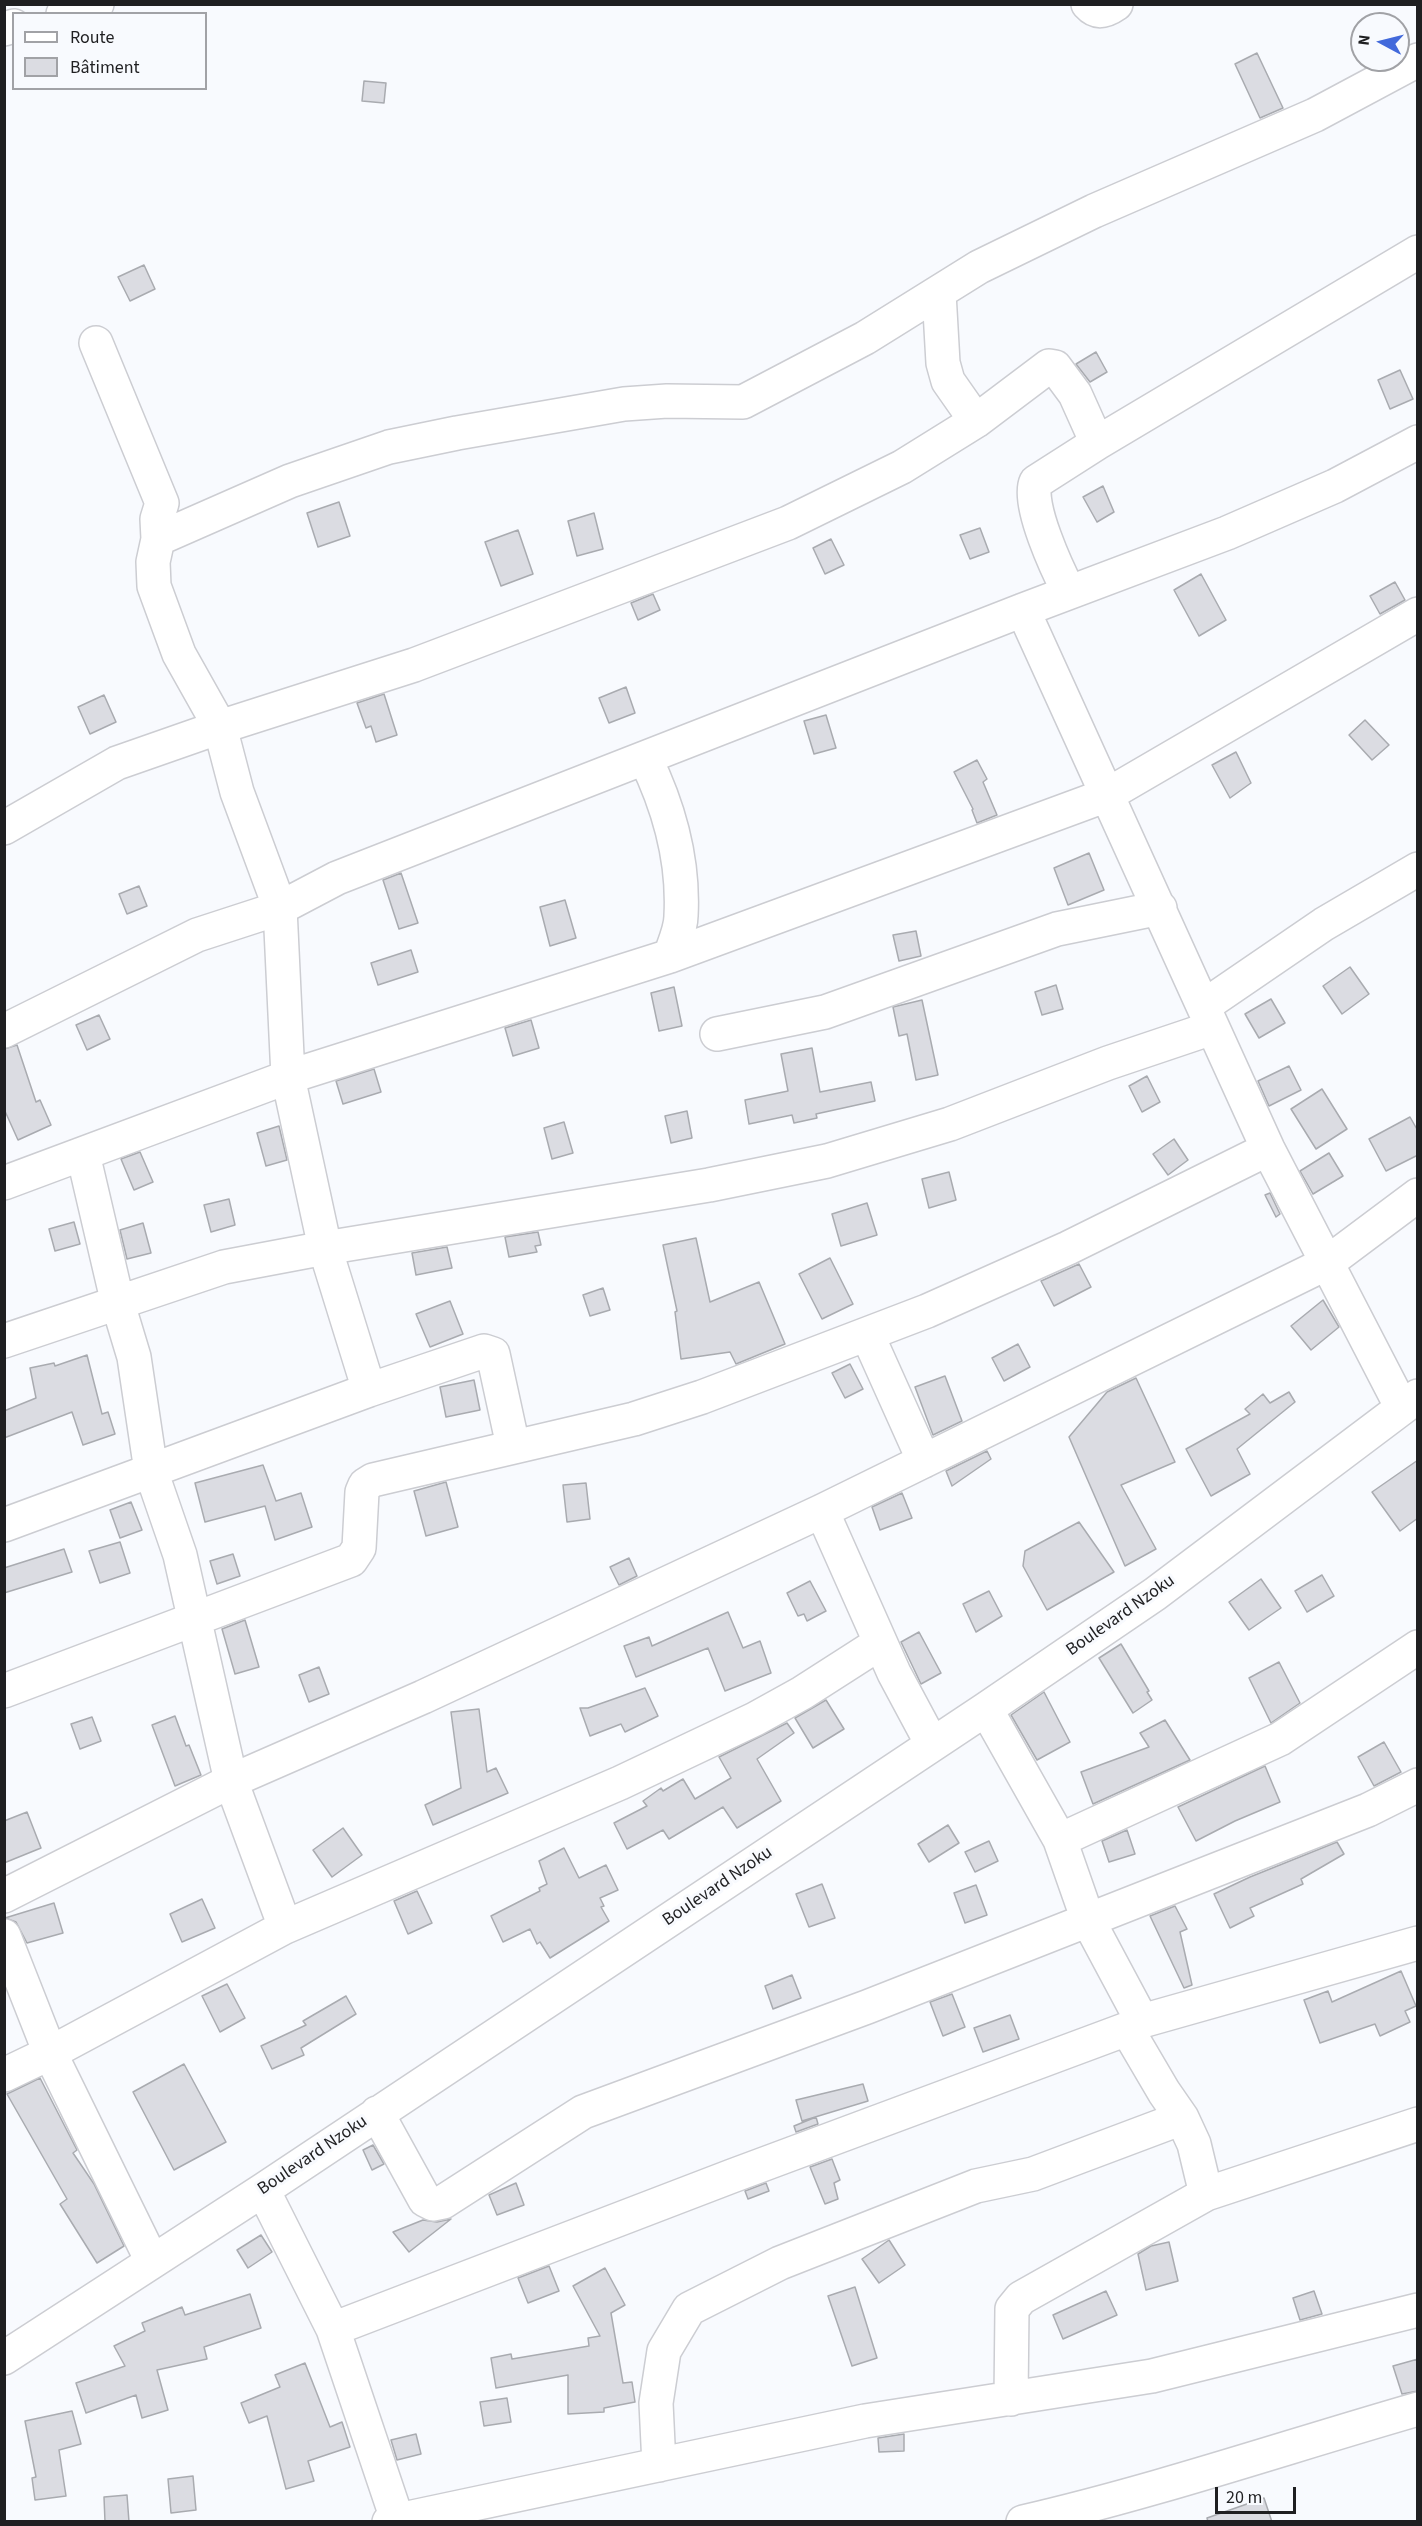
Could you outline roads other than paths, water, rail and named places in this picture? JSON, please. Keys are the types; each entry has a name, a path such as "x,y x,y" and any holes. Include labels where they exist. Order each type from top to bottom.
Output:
{"street":[{"path":"70,12 97,4"},
{"path":"1088,4 1094,10 1107,11 1116,4"},
{"path":"158,539 290,482 389,447 624,404 667,401 742,402 866,338 979,267 1073,221 1316,114 1418,60"},
{"path":"1069,592 1045,544 1034,487 1036,482 1097,443 1418,252"},
{"path":"939,293 943,363 948,381 976,421"},
{"path":"96,343 162,503 157,519 158,539 153,562 154,586 162,612 179,654 220,726 237,792 280,908 288,1077 326,1248 369,1390"},
{"path":"4,828 117,763 220,726 414,665 788,523 902,467 976,421 1052,365 1076,394 1097,443"},
{"path":"4,1031 197,935 280,908 337,878 1249,523 1335,486 1418,442"},
{"path":"1023,610 1268,1149 1327,1263 1410,1402"},
{"path":"4,1183 288,1077 670,956 1107,795 1418,614"},
{"path":"645,758 661,790 670,816 679,873 681,918 670,956"},
{"path":"4,1341 224,1267 709,1185 827,1161 950,1124 1108,1063 1208,1017 1324,924 1418,869"},
{"path":"717,1034 825,1012 1057,929 1160,909"},
{"path":"4,1691 351,1560 359,1548 362,1492 365,1485 373,1480 634,1419 702,1397 927,1311 1068,1248 1268,1149"},
{"path":"83,1154 118,1304 134,1357 151,1471 180,1555 231,1781 285,1927"},
{"path":"4,1896 231,1781 423,1697 822,1510 1327,1263 1418,1195"},
{"path":"867,1334 924,1461"},
{"path":"4,1525 369,1390 488,1351 493,1354 513,1446"},
{"name":"Boulevard Nzoku","path":"4,2358 263,2190 986,1709 1155,1594 1410,1402"},
{"path":"822,1510 880,1643 932,1744"},
{"path":"4,2075 50,2053 285,1927 620,1783 695,1748 802,1693 880,1643"},
{"path":"1060,1840 1281,1738 1418,1647"},
{"path":"986,1709 1060,1840 1088,1920 1164,2092 1182,2118 1194,2144 1206,2194"},
{"path":"377,2113 424,2200 433,2204 443,2202 583,2112 867,2007 1368,1810 1418,1785"},
{"path":"4,1936 50,2053 152,2261"},
{"path":"333,2329 1135,2025 1418,1943"},
{"path":"659,2465 656,2403 664,2351 689,2309 780,2263 976,2186 1033,2175 1182,2118"},
{"path":"1011,2399 1012,2309 1021,2298 1206,2194 1413,2131"},
{"path":"263,2190 333,2329 395,2521 865,2421 1152,2376 1418,2310"},
{"path":"1023,2522 1188,2479 1418,2409"}]}
